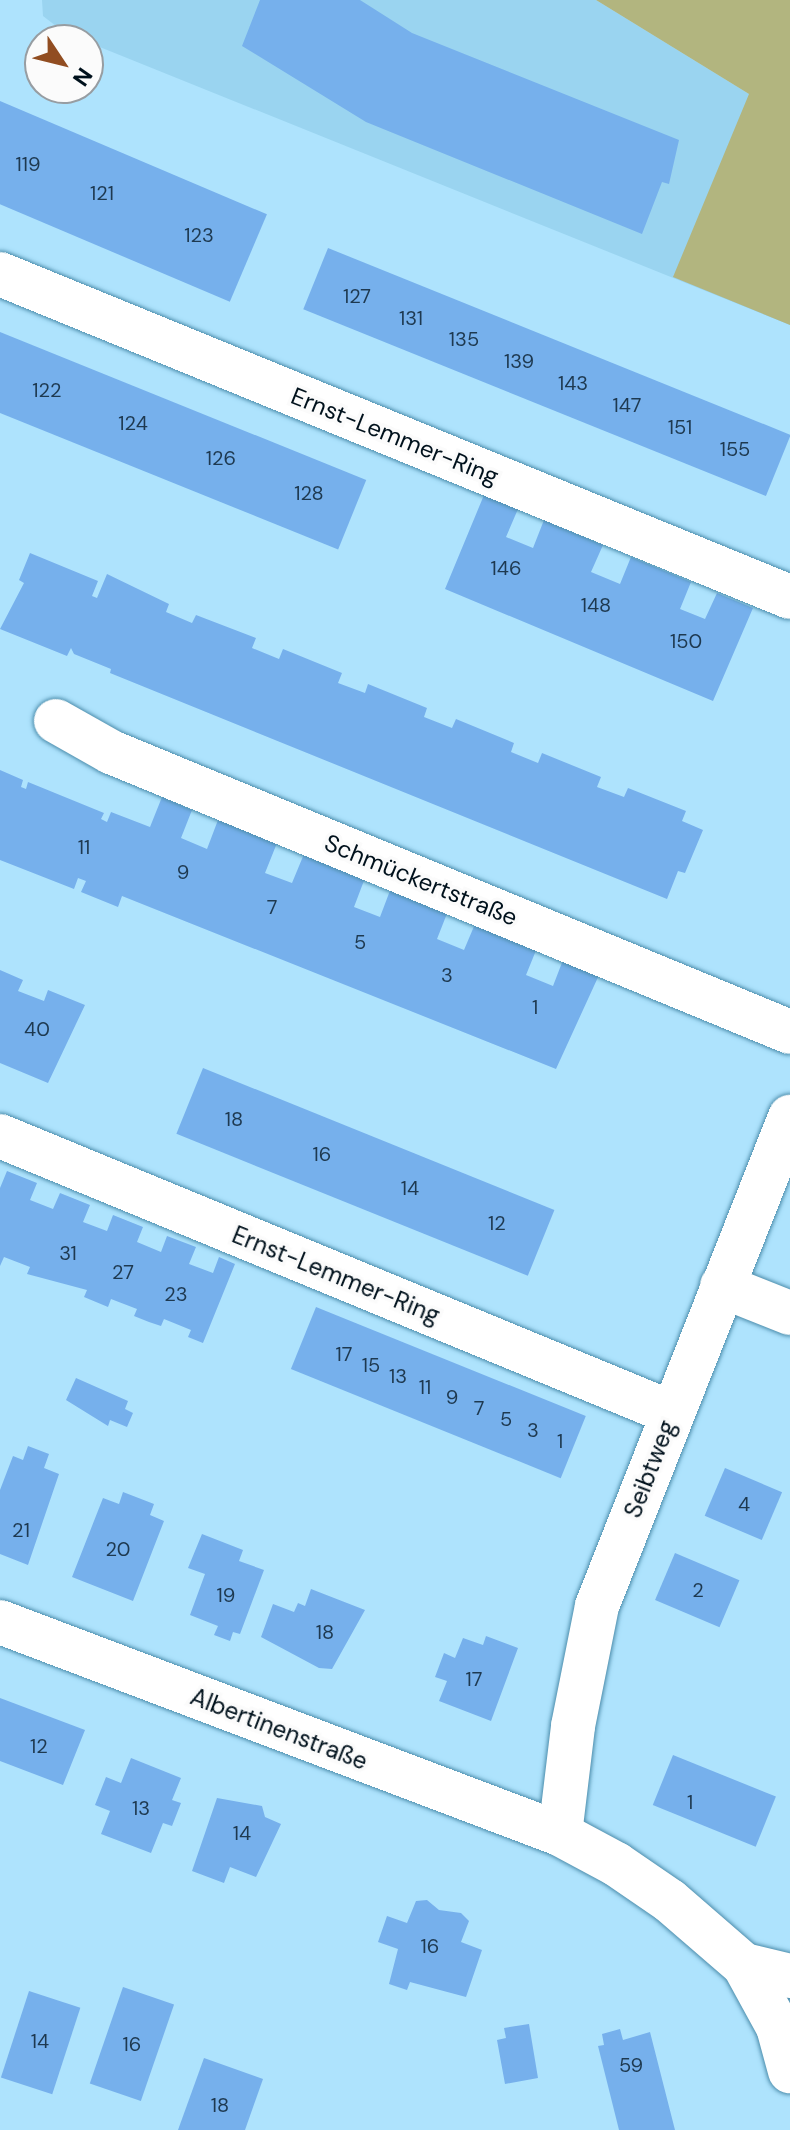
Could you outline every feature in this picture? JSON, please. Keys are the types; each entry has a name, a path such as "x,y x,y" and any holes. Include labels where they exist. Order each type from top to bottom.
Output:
{"street":[{"name":"Ernst-Lemmer-Ring","path":"0,274 790,597"},
{"name":"Schmückertstraße","path":"56,721 133,762 790,1032"},
{"name":"Seibtweg","path":"560,1834 573,1726 597,1606 790,1117"},
{"name":"Ernst-Lemmer-Ring","path":"0,1136 672,1413"},
{"path":"722,1286 790,1313"},
{"name":"Albertinenstraße","path":"0,1622 560,1834 659,1894 744,1965"},
{"path":"744,1965 790,1976"},
{"path":"744,1965 778,2027 790,2071"}],"shaded area":[{"path":"42,0 596,0 749,94 790,325 104,49 104,24 53,24 43,16"}],"green space":[{"path":"596,0 790,0 790,325 673,277 749,94"}],"building":[{"path":"260,0 360,0 412,33 679,140 669,184 662,182 642,234 366,122 242,46"},
{"path":"0,101 267,214 230,302 0,204"},
{"path":"328,248 790,435 766,496 303,309"},
{"path":"0,332 366,480 338,550 0,413"},
{"path":"484,495 518,509 506,537 533,548 544,520 603,545 591,572 620,584 631,557 691,582 680,609 705,619 717,593 753,608 713,701 445,589"},
{"path":"30,553 98,581 92,596 97,598 107,574 169,604 166,612 192,623 196,615 256,638 252,648 279,659 283,649 342,673 338,683 365,693 368,684 427,708 424,717 452,728 456,719 514,743 511,752 538,763 542,753 601,777 597,787 624,797 628,788 686,811 682,821 703,830 685,873 678,871 667,899 110,673 111,669 74,654 71,648 67,656 0,629 24,583 19,580"},
{"path":"0,770 23,780 21,787 26,789 28,782 104,813 101,819 107,822 111,812 150,827 162,797 192,810 181,838 207,849 218,820 277,843 265,873 292,883 304,854 365,878 354,907 380,917 391,888 448,911 437,939 464,950 475,924 537,948 526,975 553,986 563,960 599,975 556,1069 122,896 118,907 81,892 86,881 78,878 74,889 0,860"},
{"path":"0,970 23,980 18,991 44,1001 48,990 85,1005 48,1083 0,1063"},
{"path":"203,1068 554,1210 528,1276 176,1134"},
{"path":"7,1171 37,1183 30,1200 53,1209 60,1193 90,1205 83,1222 107,1231 113,1215 143,1227 137,1242 161,1252 167,1236 196,1247 189,1264 213,1273 219,1257 235,1264 203,1343 188,1337 191,1330 164,1319 161,1326 149,1322 134,1316 137,1309 111,1299 108,1307 84,1297 87,1290 27,1274 30,1267 4,1257 0,1266 0,1188"},
{"path":"316,1307 586,1416 561,1478 291,1369"},
{"path":"76,1378 128,1401 125,1409 133,1413 127,1427 110,1420 108,1426 66,1400"},
{"path":"28,1446 49,1454 44,1468 59,1474 28,1565 0,1554 0,1490 13,1456 23,1460"},
{"path":"725,1468 782,1492 762,1540 705,1516"},
{"path":"123,1492 154,1504 150,1515 164,1521 133,1601 72,1577 103,1498 119,1504"},
{"path":"202,1534 243,1550 239,1561 264,1570 240,1634 233,1632 230,1641 214,1635 218,1626 190,1615 205,1574 188,1568"},
{"path":"675,1553 739,1580 720,1627 655,1600"},
{"path":"311,1589 365,1610 332,1669 319,1668 261,1637 273,1604 294,1612 298,1603 305,1606"},
{"path":"486,1636 518,1648 491,1721 439,1701 447,1681 435,1677 444,1653 455,1658 463,1638 483,1645"},
{"path":"0,1698 85,1730 63,1785 0,1761"},
{"path":"673,1755 776,1797 756,1847 653,1805"},
{"path":"131,1758 181,1778 172,1800 181,1803 172,1826 163,1823 151,1853 101,1834 110,1811 95,1805 106,1777 121,1783"},
{"path":"217,1798 262,1806 265,1817 281,1824 256,1877 230,1867 224,1883 192,1871"},
{"path":"427,1900 439,1910 461,1913 469,1921 461,1942 482,1950 466,1997 410,1982 407,1990 389,1984 398,1949 378,1942 387,1916 407,1923 416,1901"},
{"path":"123,1987 174,2005 141,2101 90,2083"},
{"path":"29,1991 80,2008 52,2094 1,2078"},
{"path":"529,2024 538,2078 505,2084 497,2040 506,2038 504,2028"},
{"path":"620,2029 623,2040 650,2032 675,2130 619,2130 598,2046 604,2045 602,2034"},
{"path":"204,2058 263,2079 245,2130 178,2130"}]}
